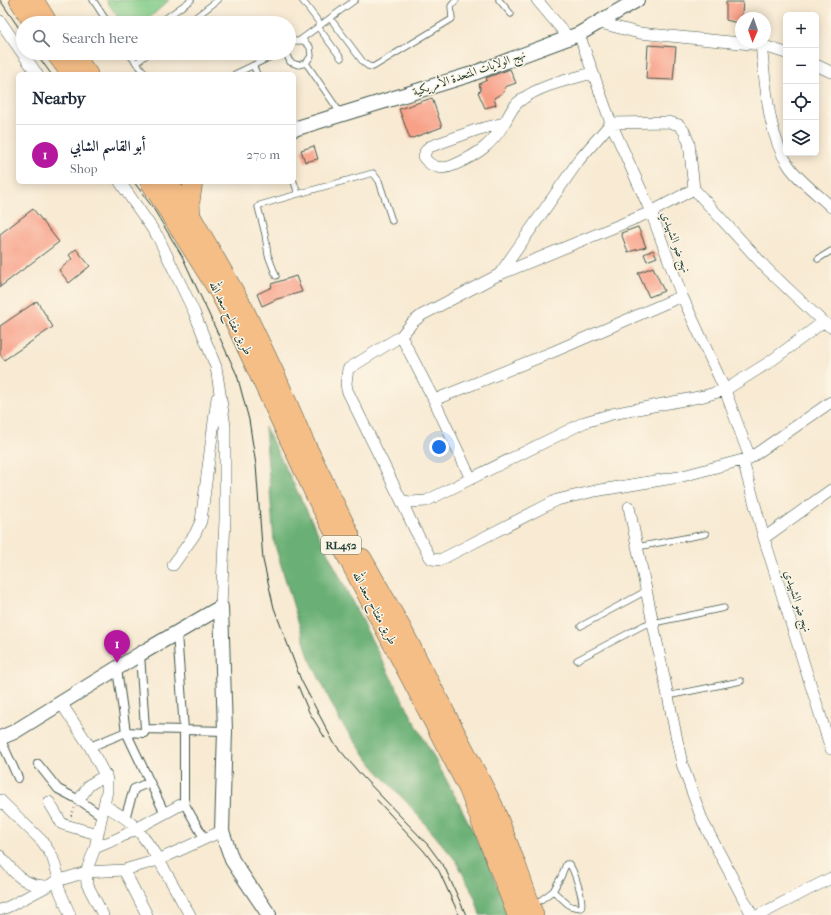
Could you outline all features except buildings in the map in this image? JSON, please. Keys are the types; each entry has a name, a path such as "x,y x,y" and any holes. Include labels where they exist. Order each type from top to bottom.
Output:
{"highway":[{"path":"19,0 29,16"},
{"path":"34,0 44,16"},
{"path":"60,60 69,72"},
{"path":"77,60 86,72"},
{"name":"طريق مفتاح سعد الله","path":"151,184 219,292 236,323 317,499 468,788 527,912"},
{"name":"طريق مفتاح سعد الله","path":"169,184 191,216 243,307 303,439 350,536 403,631 493,805 516,864 527,912"},
{"path":"191,216 190,202 193,184"}],"street":[{"path":"537,0 574,36"},
{"name":"نهج الولايات المتحدة الأمريكية","path":"296,128 468,75 574,36 600,23 637,0"},
{"path":"0,21 16,44"},
{"path":"600,23 639,33 735,42"},
{"name":"نهج ضو الشهيدي","path":"574,36 592,73 611,123 650,212 682,296 725,390 747,460 764,538 831,749"},
{"path":"761,48 773,127 777,141 790,168 831,207"},
{"path":"770,48 783,52"},
{"path":"27,60 36,72"},
{"path":"819,66 831,72"},
{"path":"504,123 436,144 426,149 424,158 435,166 448,167 471,158 488,146 504,123 511,109 520,100 531,93 592,73"},
{"path":"401,500 410,502 426,501 596,418 704,396 725,390 827,325 767,269 694,189 689,143 684,131 678,125 669,122 611,123 579,160 498,275"},
{"path":"121,184 158,237 177,274 208,346 216,367 219,381 223,408 225,449 225,520 221,607 225,731 222,831 232,860 269,915"},
{"path":"694,189 650,212 498,275 422,315 413,322 401,336 348,369 346,383 347,390 414,528 430,557 432,559 440,560 557,500 595,491 679,477 747,460 831,402"},
{"path":"434,400 555,351 682,296"},
{"path":"401,336 434,400 471,479"},
{"path":"173,565 192,539 201,521 219,381"},
{"path":"764,538 831,490"},
{"path":"629,507 682,764 697,808 752,915"},
{"path":"18,778 0,738 221,607"},
{"path":"177,632 184,730 184,803 204,838"},
{"path":"90,747 126,732 144,733 145,729 140,654"},
{"path":"117,669 126,732 164,812"},
{"path":"60,703 90,747 106,775 108,783 95,848 86,872 87,884 103,915"},
{"path":"145,729 225,731"},
{"path":"38,764 58,789 79,800 102,816"},
{"path":"79,800 89,785 106,775"},
{"path":"125,818 134,789 150,782"},
{"path":"0,800 42,841 54,862 58,889 70,915"},
{"path":"48,802 62,824 97,834"},
{"path":"95,848 119,838 164,812 184,803"},
{"path":"104,805 125,818 136,828 158,860 190,915"},
{"path":"8,910 46,886 57,881 86,872 124,870 158,860 222,831"},
{"path":"0,856 21,880 29,884 46,886"},
{"path":"124,870 147,915"},
{"path":"759,915 831,878"}],"lane":[{"path":"93,0 103,16"},
{"path":"169,16 191,0"},
{"path":"197,16 218,0"},
{"path":"302,0 341,58"},
{"path":"296,42 355,0"},
{"path":"330,18 363,62 368,66 373,67 452,19 451,6 456,0"},
{"path":"499,0 511,14"},
{"path":"289,60 298,66 306,63 311,56 310,47 308,44 300,40"},
{"path":"134,60 144,72"},
{"path":"136,63 140,60"},
{"path":"240,72 265,60"},
{"path":"306,63 341,114"},
{"path":"253,66 256,72"},
{"path":"276,276 268,255 265,234 257,211 260,205 373,173 380,180 392,221"},
{"path":"295,184 298,194"},
{"path":"818,259 831,251"},
{"path":"637,547 706,534"},
{"path":"580,626 646,591"},
{"path":"577,660 644,625 724,608"},
{"path":"667,696 740,681"},
{"path":"527,912 553,891 566,864 569,864 573,869 583,902 582,907 578,908 570,906 553,891"}],"path":[{"path":"66,824 79,800"}],"green space":[{"path":"106,0 169,0 152,16 117,16"},
{"path":"265,427 370,637 475,835 508,915 480,915 475,898 457,862 410,806 373,766 340,721 309,657 274,542"}],"tram line":[{"path":"0,0 16,24"},
{"path":"41,60 50,72"},
{"path":"135,184 153,208 182,256 237,375 249,420 256,465 263,560 274,608 301,680 334,743 361,775 428,845 445,868 466,915"},
{"path":"298,686 309,712 325,738"},
{"path":"377,800 424,851 439,871 459,915"}],"place":[{"name":"أبو القاسم الشابي","path":"117,663"}]}
